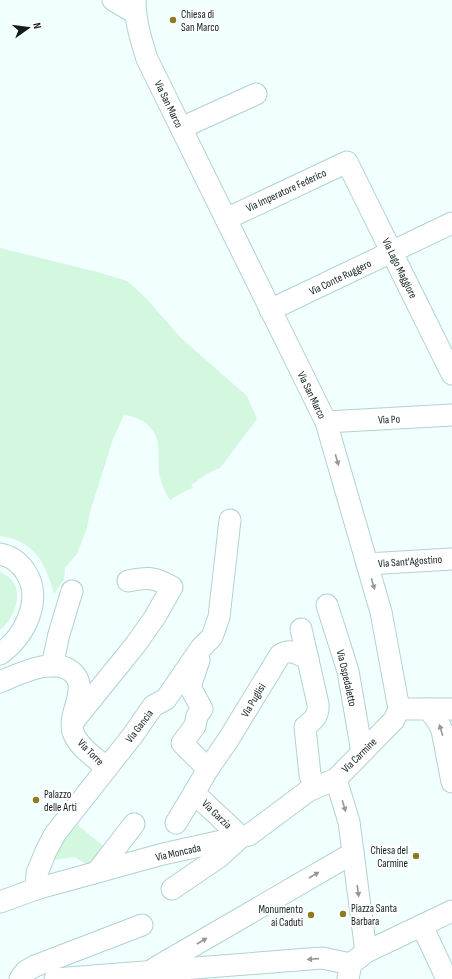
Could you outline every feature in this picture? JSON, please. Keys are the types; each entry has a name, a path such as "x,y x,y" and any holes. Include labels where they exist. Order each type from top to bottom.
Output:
{"street":[{"path":"113,0 135,7"},
{"name":"Via San Marco","path":"135,7 140,39 147,59 326,422 381,612 399,709"},
{"path":"181,128 256,94"},
{"name":"Via Imperatore Federico","path":"226,219 347,162"},
{"name":"Via Lago Maggiore","path":"347,162 452,374"},
{"name":"Via Conte Ruggero","path":"270,310 452,223"},
{"name":"Via Po","path":"326,422 452,415"},
{"name":"Via Gancia","path":"36,889 37,873 55,834 133,735 153,706 166,699 201,648 212,638 219,617 230,520"},
{"path":"0,554 5,555 20,564 29,577 33,592 33,601 28,618 20,635 0,654"},
{"name":"Via Sant'Agostino","path":"367,564 452,558"},
{"path":"73,722 136,644 155,617 172,587 158,580 145,578 128,581"},
{"path":"52,666 59,634 72,591"},
{"name":"Via Ospedaletto","path":"327,605 348,671 362,752"},
{"path":"296,626 293,635 318,711 315,718 305,727 312,789"},
{"path":"201,648 199,661 190,687 202,709 197,716 195,726 182,743 208,769"},
{"name":"Via Puglisi","path":"208,769 228,740 280,655 286,651 300,655"},
{"name":"Via Torre","path":"0,682 36,668 52,666 64,667 72,672 78,679 80,689 73,722 73,731 79,742 107,768"},
{"path":"399,709 452,709"},
{"name":"Via Carmine","path":"355,965 353,853 349,822 336,778 394,720 399,709"},
{"path":"428,709 437,720 442,730 452,782"},
{"name":"Via Garzia","path":"208,769 194,792 241,837"},
{"name":"Via Moncada","path":"36,889 163,854 241,837 251,833 312,789 336,778"},
{"path":"176,823 194,792"},
{"path":"97,872 134,824"},
{"path":"172,889 219,857 241,837"},
{"path":"149,971 353,853"},
{"path":"0,902 36,889"},
{"path":"55,979 322,958 355,965 422,926 452,911"},
{"path":"20,979 26,971 35,966 142,925"},
{"path":"422,926 446,977"}],"green space":[{"path":"0,248 127,281 145,297 181,338 247,396 257,419 220,468 208,473 191,485 193,488 170,500 164,490 160,476 158,444 154,432 151,427 141,420 124,415 113,439 90,512 87,528 77,554 65,568 64,580 54,594 47,573 37,555 22,543 12,538 0,536"},
{"path":"0,572 14,583 17,591 17,599 11,616 0,630"},
{"path":"74,822 107,849 100,860 86,864 75,857 53,860 60,843"}],"place":[{"name":"Chiesa di San Marco","path":"173,20"},
{"name":"Palazzo delle Arti","path":"36,800"},
{"name":"Chiesa del Carmine","path":"416,856"},
{"name":"Piazza Santa Barbara","path":"343,914"},
{"name":"Monumento ai Caduti","path":"311,915"}]}
